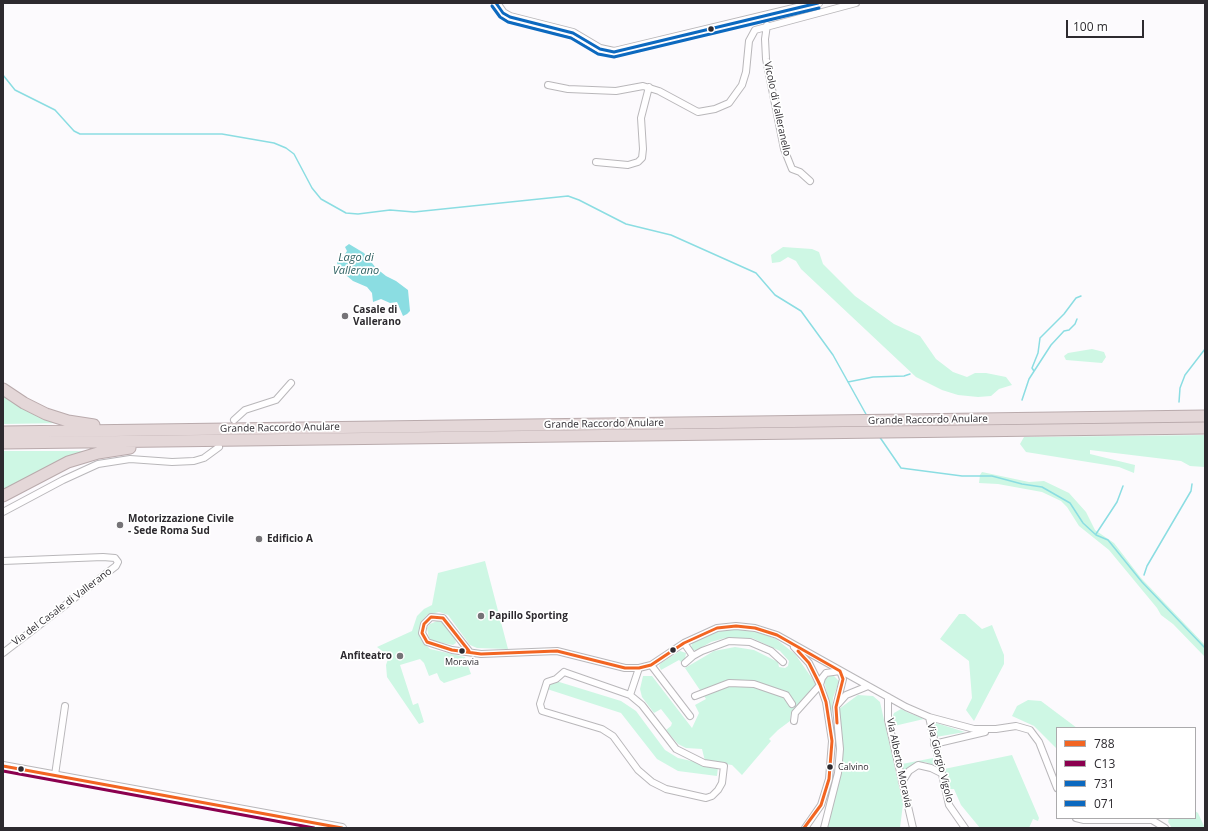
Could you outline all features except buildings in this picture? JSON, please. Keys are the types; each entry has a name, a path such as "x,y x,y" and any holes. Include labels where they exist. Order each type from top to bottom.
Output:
{"highway":[{"path":"3,389 30,407 55,417 81,424 136,430"},
{"name":"Grande Raccordo Anulare","path":"3,432 1205,416"},
{"name":"Grande Raccordo Anulare","path":"3,443 1205,428"},
{"path":"3,496 58,467 92,454 203,441"}],"street":[{"path":"496,3 500,10 510,18 572,34 600,49 614,52 818,3"},
{"path":"548,85 568,89 616,91 638,86 649,87 699,112 712,110 726,105 732,100 745,77 750,35 756,29 856,3"},
{"name":"Vicolo di Valleranello","path":"767,25 765,39 766,59 784,149 792,170 802,173 810,181"},
{"path":"596,162 628,165 638,162 642,158 644,152 641,118 649,87"},
{"path":"234,420 245,410 276,400 291,383"},
{"path":"3,512 63,480 98,464 130,459 172,462 197,461 209,456 219,447"},
{"name":"Via del Casale di Vallerano","path":"3,561 103,557 117,560 116,566 3,653"},
{"name":"Via Alberto Moravia","path":"469,651 448,622 443,618 431,618 424,624 422,630 423,636 429,644 452,650 469,651 481,654 557,651 615,666 639,668 651,665 684,643 705,632 717,628 736,626 755,628 787,640 906,707 929,717 974,729 996,729 1016,726 1025,728 1034,733 1056,786"},
{"path":"787,640 809,663 820,685 829,717 832,741 832,761 829,779 821,805 805,828"},
{"path":"685,663 693,656 716,644 729,641 750,642 771,651 783,662"},
{"path":"684,643 693,656"},
{"path":"651,665 690,716"},
{"path":"630,695 639,668"},
{"path":"794,721 795,713 820,685 822,678 826,673 840,671 843,679 836,707 840,749 838,772 824,828"},
{"path":"564,672 630,695 642,705 676,749 704,763 724,766 722,782 712,796 706,798 677,793 652,782 638,770 613,736 602,729 542,711 539,706 547,682 556,679 564,672"},
{"path":"695,696 729,683 754,684 786,695 792,704"},
{"path":"836,707 846,695 868,686"},
{"name":"Via Alberto Moravia","path":"888,697 888,720 913,828"},
{"path":"55,775 65,706"},
{"name":"Via Giorgio Vigolo","path":"929,717 949,805 965,828"},
{"path":"934,744 996,729"},
{"path":"902,782 909,771 918,765 932,768 941,773"},
{"path":"3,766 342,828"},
{"path":"1080,819 1152,820 1165,828"}],"green space":[{"path":"783,247 812,249 819,252 823,264 855,296 894,324 920,336 936,359 953,372 967,377 975,373 986,373 1006,377 1012,385 999,389 991,396 978,397 958,395 942,390 916,377 801,269 796,261 788,257 780,262 772,263 771,255"},
{"path":"1092,349 1104,352 1106,357 1102,363 1066,360 1064,356 1068,353"},
{"path":"3,393 64,423 3,424"},
{"path":"1205,435 1205,467 1190,466 1181,461 1090,450 1090,454 1135,465 1134,473 1119,467 1026,452 1020,444 1024,437"},
{"path":"3,451 86,451 73,456 3,494"},
{"path":"982,472 1029,482 1044,481 1069,493 1086,512 1095,530 1114,543 1141,578 1205,645 1205,657 1173,624 1161,615 1157,608 1109,550 1079,526 1067,507 1061,501 1042,492 998,484 979,483"},
{"path":"485,561 508,649 477,648 470,645 448,615 439,612 427,615 421,622 420,629 424,643 430,649 465,657 471,674 444,683 440,680 437,673 429,676 424,663 420,659 400,665 413,705 418,703 424,722 419,724 387,677 386,665 389,656 377,647 412,631 417,616 424,609 432,605 438,573"},
{"path":"959,614 965,614 982,629 992,625 1004,655 1004,664 974,721 966,710 972,698 969,661 940,639"},
{"path":"437,621 444,623 455,638 456,643 453,645 433,641 429,638 427,628 430,624"},
{"path":"732,629 759,632 776,639 795,654 816,684 791,712 790,721 769,739 771,741 742,775 732,765 705,761 702,749 686,748 678,744 666,730 672,723 661,709 654,713 642,697 640,689 643,676 652,676 692,728 699,713 695,705 706,699 685,668 714,651 735,647 754,650 778,662 779,667 785,668 788,666 789,661 780,651 752,638 725,638 711,642 697,650 693,650 691,648 692,643 711,633"},
{"path":"680,651 686,653 685,659 681,662 679,660 661,670 659,666 661,663"},
{"path":"833,675 839,681 833,698 832,714 824,681 829,676"},
{"path":"556,681 621,701 636,711 665,750 678,758 718,767 717,776 678,771 657,759 621,713 547,689 549,683"},
{"path":"858,695 873,696 880,702 903,804 900,828 824,828 838,773 839,709"},
{"path":"1028,700 1041,701 1076,727 1056,727 1056,748 1034,726 1012,716 1017,706"},
{"path":"901,709 924,719 894,726 892,718 894,713"},
{"path":"933,722 965,732 936,737"},
{"path":"1012,755 1039,818 1038,821 1033,819 1029,828 980,828 961,805 954,789 950,789 944,769"},
{"path":"933,758 934,765 925,762 917,763 911,766 904,773 902,764"},
{"path":"1205,811 1205,828 1172,828 1168,822 1169,819 1196,819 1196,812 1204,826"}],"water":[{"name":"Lago di Vallerano","path":"349,244 364,253 376,268 386,276 408,290 410,311 407,314 403,316 397,302 390,303 381,299 373,302 372,293 367,287 353,281 341,271 337,263 339,257 343,257 347,251 345,247"}],"waterway":[{"path":"3,75 15,90 55,110 74,131 80,134 222,134 274,143 286,148 294,154 312,188 321,199 346,213 358,214 390,210 414,212 568,196 626,224 671,235 756,273 775,295 801,311 833,355 867,416"},
{"path":"1034,371 1032,368 1038,353 1040,338 1064,314 1076,298 1081,296"},
{"path":"1022,400 1029,379 1051,345 1064,331 1069,330 1075,324 1077,319"},
{"path":"1179,402 1180,388 1185,375 1205,349"},
{"path":"848,382 873,377 904,376 910,374"},
{"path":"879,436 901,468 962,476 992,476 1022,484 1042,487 1070,503 1083,523 1096,535 1108,540 1142,582 1205,648"},
{"path":"1144,575 1147,566 1191,491 1192,484"},
{"path":"1096,534 1117,502 1123,486"}],"transit line":[{"name":"731","path":"496,3 503,13 510,17 573,33 600,49 614,52 818,3"},
{"name":"071","path":"492,6 500,17 508,22 571,38 598,54 614,57 819,8"},
{"name":"788","path":"469,651 443,618 431,617 424,624 422,633 427,642 452,650 481,654 557,651 625,668 639,668 651,665 684,643 717,628 736,626 755,628 777,635 840,671"},
{"name":"788","path":"798,651 809,663 820,685 826,702 832,741 829,779 821,805 804,828"},
{"name":"788","path":"837,723 836,707 843,679 840,671"},
{"name":"788","path":"3,766 342,828"},
{"name":"C13","path":"3,771 314,828"}],"place":[{"name":"Casale di Vallerano","path":"345,316"},
{"name":"Motorizzazione Civile - Sede Roma Sud","path":"120,525"},
{"name":"Edificio A","path":"259,539"},
{"name":"Papillo Sporting","path":"481,616"},
{"name":"Moravia","path":"462,651"},
{"name":"Anfiteatro","path":"400,656"},
{"name":"Calvino","path":"830,767"}]}
